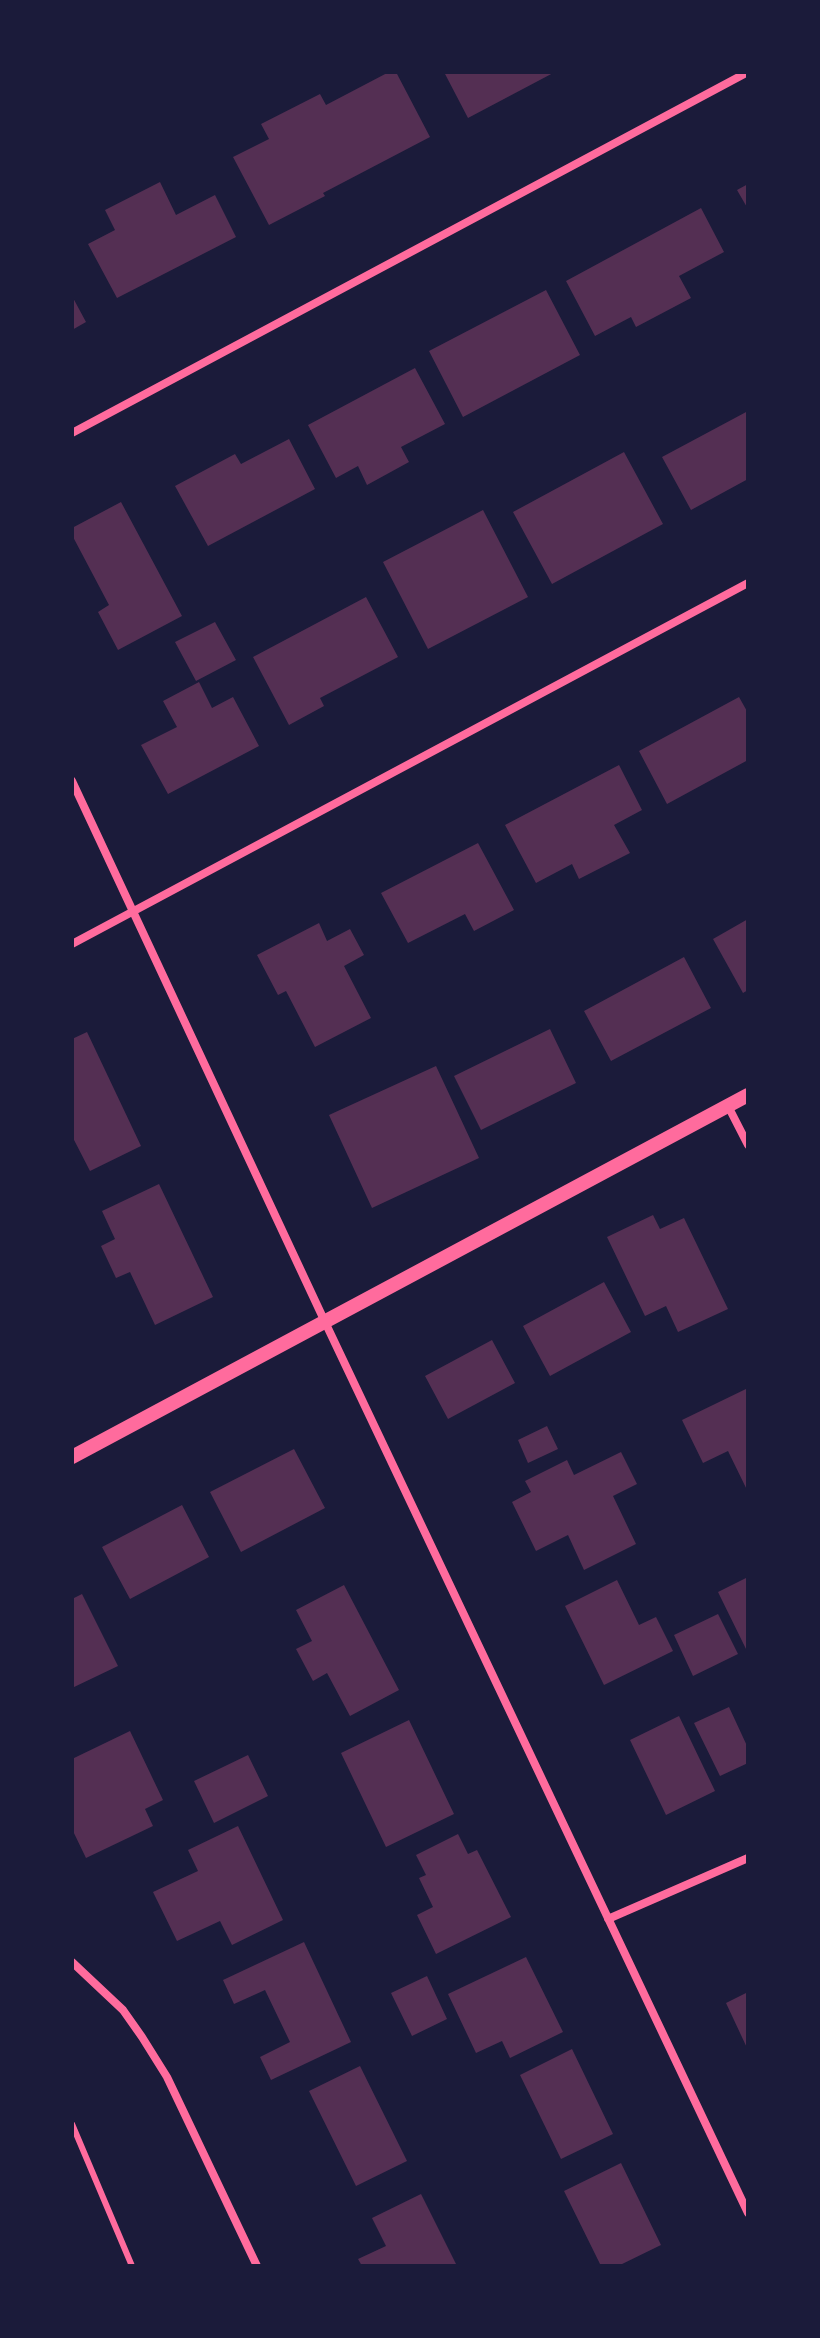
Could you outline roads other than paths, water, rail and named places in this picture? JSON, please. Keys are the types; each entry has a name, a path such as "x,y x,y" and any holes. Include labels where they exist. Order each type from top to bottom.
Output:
{"street":[{"path":"72,433 748,72"},
{"path":"72,944 748,583"},
{"path":"72,781 748,2213"},
{"path":"72,1457 748,1095"},
{"path":"728,1106 748,1145"},
{"path":"608,1919 748,1858"},
{"path":"72,1962 123,2010 167,2077 257,2266"}],"lane":[{"path":"72,2124 132,2266"}]}
